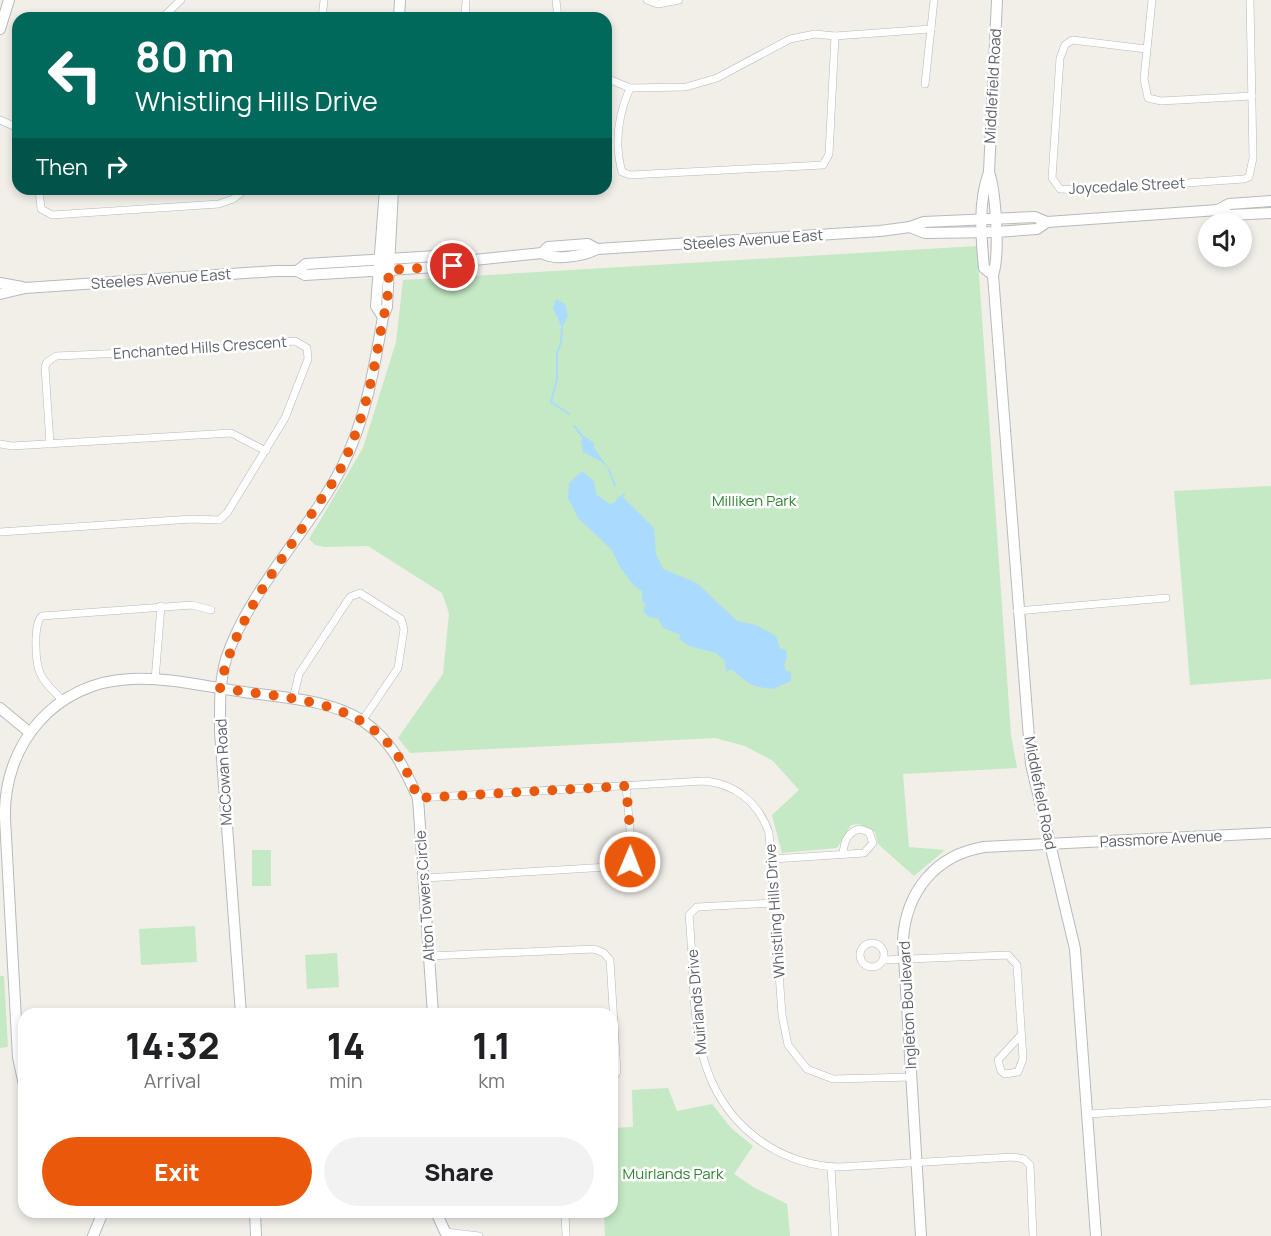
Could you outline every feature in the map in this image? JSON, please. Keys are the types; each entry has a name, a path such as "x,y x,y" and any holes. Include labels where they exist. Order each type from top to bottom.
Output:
{"main road":[{"path":"0,28 2,13 9,0"},
{"name":"Middlefield Road","path":"993,275 984,268 982,220 984,186 989,172 997,0"},
{"name":"Middlefield Road","path":"989,172 994,186 997,263 993,275 1017,611 1031,764 1077,958 1096,1236"},
{"name":"McCowan Road","path":"384,265 385,195"},
{"name":"McCowan Road","path":"241,1008 220,732 220,688 226,660 235,640 271,574 342,467 365,410 383,317 376,306 384,265 392,195"},
{"name":"Steeles Avenue East","path":"0,294 25,288 297,271 305,275 453,255 465,261 542,253 548,257 588,254 597,249 733,242 910,227 924,222 1035,217 1047,222 1218,210 1228,204 1271,201"},
{"name":"Steeles Avenue East","path":"1218,210 1229,215 1271,213"},
{"name":"Steeles Avenue East","path":"910,227 925,234 996,232 1037,229 1047,222"},
{"name":"Steeles Avenue East","path":"0,283 25,288"},
{"name":"Alton Towers Circle","path":"18,1057 4,809 12,765 29,732 62,700 86,688 113,681 155,680 220,688 293,699 339,709 362,721 397,754 418,798 433,1008"},
{"path":"0,708 29,732"},
{"name":"Passmore Avenue","path":"1051,844 1271,833"},
{"name":"Ingleton Boulevard","path":"921,1236 903,933 910,903 926,878 942,863 974,849 1051,844"},
{"path":"93,1236 100,1218"},
{"path":"255,1218 256,1236"},
{"path":"439,1218 446,1234"}],"street":[{"path":"169,12 182,0"},
{"path":"647,0 658,4 679,0"},
{"path":"925,84 934,0"},
{"path":"1152,0 1144,79 1148,98 1161,101 1252,96"},
{"name":"Joycedale Street","path":"1146,49 1072,40 1065,45 1060,58 1052,178 1060,189 1086,190 1244,179 1251,170 1250,0"},
{"path":"612,80 630,88 658,89 698,85 790,39 815,34 835,36 932,29"},
{"path":"630,88 620,118 617,140 622,172 630,175 822,165 829,154 835,36"},
{"path":"40,195 41,209 52,215 219,204 238,195"},
{"name":"Enchanted Hills Crescent","path":"0,532 192,519 219,520 227,513 285,418 308,359 307,348 300,342 51,358 45,367 50,444"},
{"path":"0,444 12,446 231,433 266,451"},
{"path":"293,699 301,671 350,597 360,593 401,619 404,626 398,668 362,721"},
{"path":"1017,611 1166,598"},
{"path":"62,700 43,678 38,668 36,628 39,618 48,614 161,606 192,605 211,610"},
{"path":"155,680 161,606"},
{"name":"Whistling Hills Drive","path":"418,798 703,781 731,788 750,801 762,816 769,833 773,859 783,1026 788,1045 795,1056 816,1074 833,1079 912,1077"},
{"path":"424,878 626,866 630,862 632,851 626,786"},
{"path":"773,859 843,854 867,852 873,843 869,832 861,829 851,833 844,844 843,854"},
{"name":"Muirlands Drive","path":"775,903 701,907 691,911 700,1051 717,1094 750,1133 785,1155 831,1167 1013,1157 1024,1159 1030,1166 1033,1236"},
{"path":"429,956 594,949 604,953 610,960 613,1008"},
{"path":"884,960 904,961 1008,955 1017,965 1023,1059 1021,1069 1015,1074 1005,1074 998,1066 998,1060 1020,1036"},
{"path":"1088,1114 1271,1103"},
{"path":"831,1167 835,1236"},
{"path":"565,1218 566,1236"},
{"path":"446,1234 479,1236"}],"green space":[{"name":"Milliken Park","path":"977,246 1011,735 1017,768 903,774 909,847 945,850 914,876 878,844 875,832 859,824 851,825 837,848 782,853 772,815 799,790 773,761 745,746 715,738 410,753 398,738 443,674 449,613 442,593 368,546 325,547 315,545 309,539 363,448 396,342 403,280"},
{"path":"1271,486 1271,679 1190,685 1174,491"},
{"path":"252,850 271,850 271,886 252,886"},
{"path":"195,926 197,962 141,965 139,929"},
{"path":"337,953 339,987 307,989 305,955"},
{"path":"0,976 4,976 8,1047 0,1048"},
{"name":"Muirlands Park","path":"668,1088 677,1111 712,1104 731,1128 753,1146 734,1174 755,1188 787,1204 790,1236 605,1236 604,1218 618,1218 618,1128 633,1127 632,1090"}],"water":[{"path":"556,299 565,304 568,316 562,328 553,308"},
{"path":"584,436 594,443 594,448 610,470 602,462 583,452 581,441"},
{"path":"582,471 594,481 596,494 609,504 614,503 619,496 625,499 654,528 656,554 663,569 697,583 737,621 756,625 776,636 780,648 786,650 787,658 784,665 786,671 791,672 791,681 773,689 748,683 731,669 726,672 725,661 716,653 689,646 679,639 681,635 663,628 658,618 647,615 643,609 646,604 642,601 642,591 634,586 620,567 611,549 578,518 568,498 569,483"}],"waterway":[{"path":"562,328 561,343 557,353 557,379 551,402 569,414"},
{"path":"574,426 583,437"},
{"path":"609,470 615,486"},
{"path":"622,498 624,494"}],"route":[{"path":"453,266 389,270 387,307 383,317 365,410 342,467 271,574 226,660 220,688 325,705 355,717 376,731 395,752 409,774 418,798 626,786 632,851 630,862"}]}
